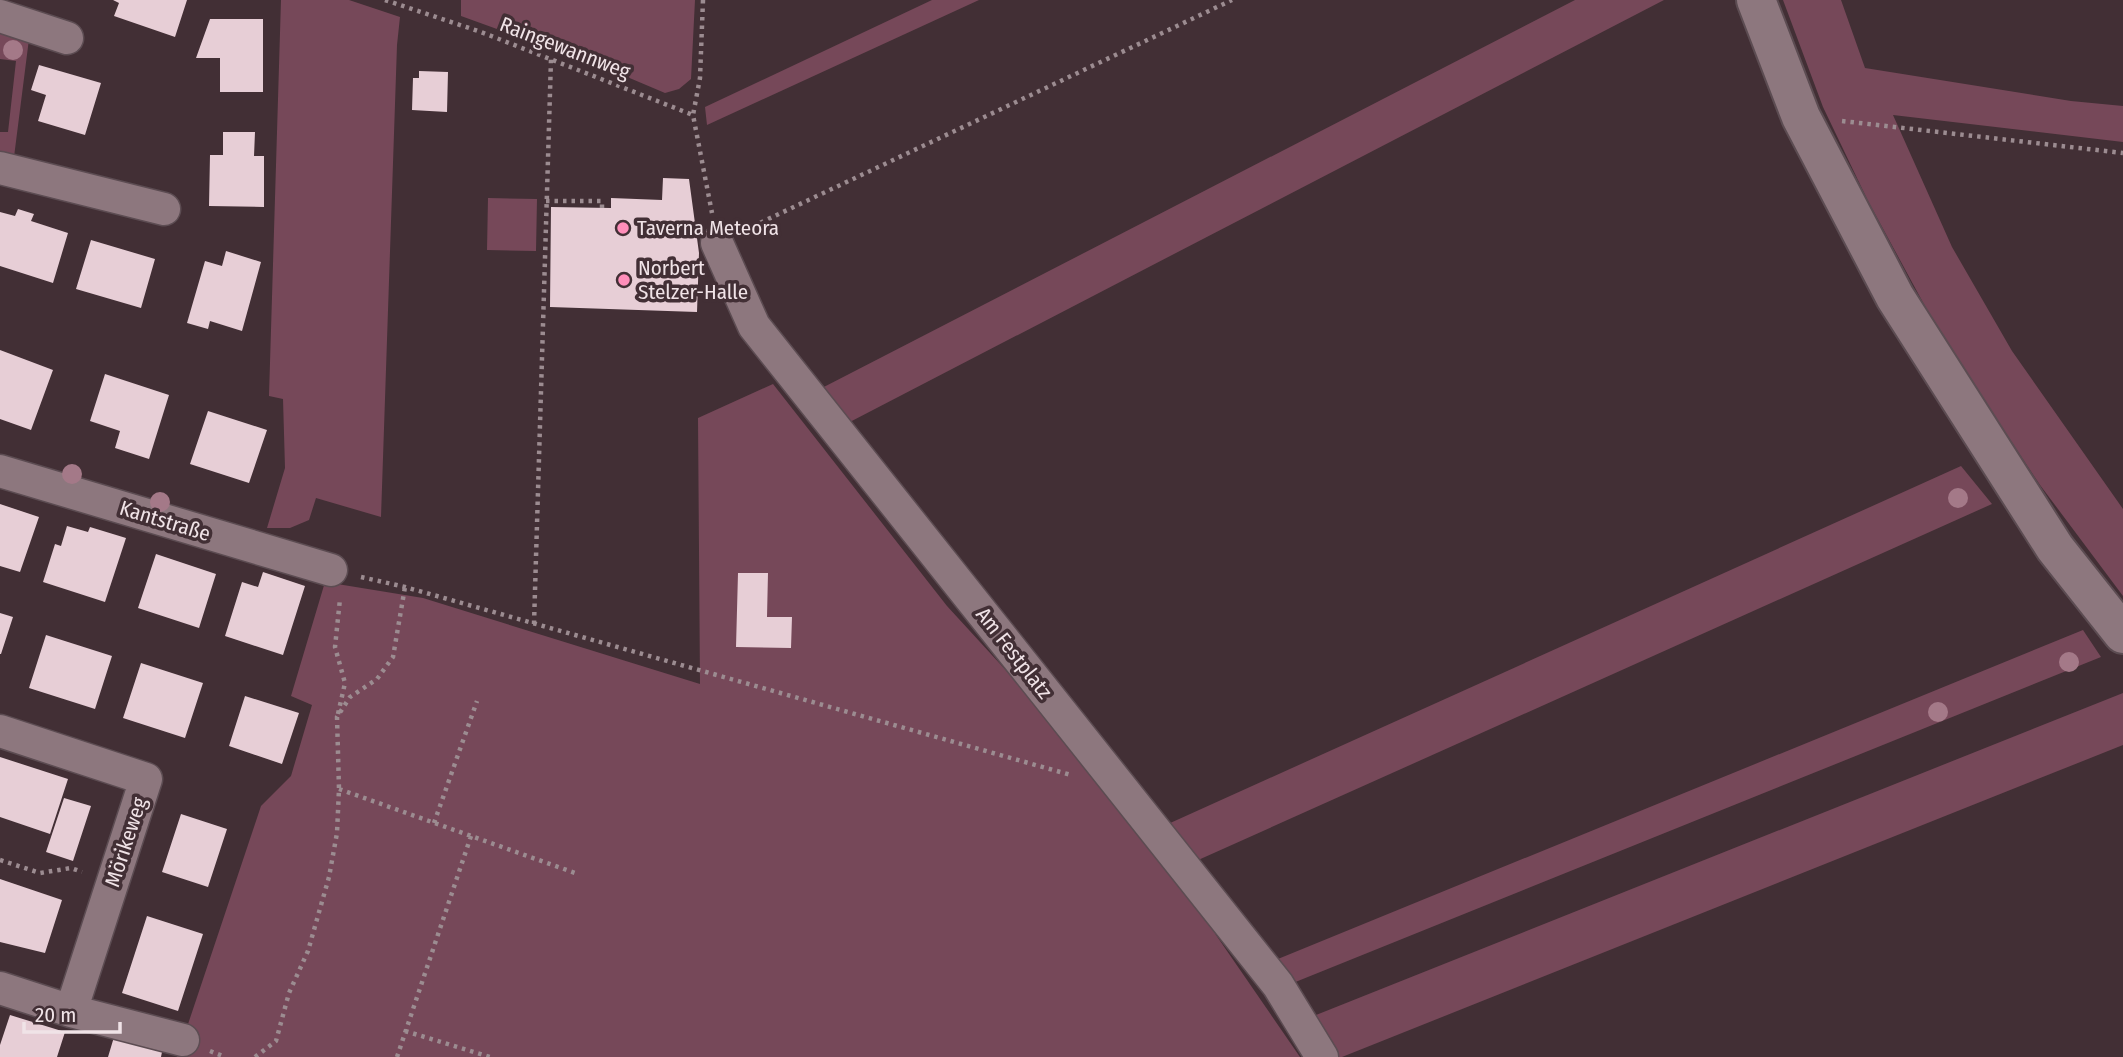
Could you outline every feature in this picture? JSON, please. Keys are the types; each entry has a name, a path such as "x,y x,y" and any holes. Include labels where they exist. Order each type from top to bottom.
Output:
{"street":[{"path":"1756,0 1801,117 1895,297 2055,548 2123,634"},
{"path":"0,16 67,38"},
{"path":"0,168 164,209"},
{"name":"Am Festplatz","path":"717,243 754,326 1278,985 1322,1057"},
{"name":"Kantstraße","path":"0,471 338,572"},
{"name":"Mörikeweg","path":"0,731 146,779 71,1011"},
{"path":"0,988 71,1011 183,1040"}],"path":[{"name":"Raingewannweg","path":"384,0 481,32 693,115"},
{"path":"703,0 700,78 693,115 717,243 1232,0"},
{"path":"534,624 551,59"},
{"path":"1801,117 2123,153"},
{"path":"546,201 602,201 602,208"},
{"path":"254,1057 276,1041 289,993 308,951 329,877 337,833 337,717 345,683 335,647 338,572 405,587 1122,790"},
{"path":"337,717 350,697 377,679 393,657 405,587"},
{"path":"434,822 477,701"},
{"path":"339,789 578,874"},
{"path":"397,1057 471,836"},
{"path":"0,860 40,873 71,868 113,882"},
{"path":"405,1031 490,1057"}],"shaded area":[{"path":"281,0 349,0 400,17 381,517 316,498 309,520 290,528 267,528 285,468 283,399 269,396"},
{"path":"461,0 695,0 691,79 679,89 665,93 613,71 461,16"},
{"path":"932,0 979,0 707,125 705,107"},
{"path":"1575,0 1664,0 846,424 818,390"},
{"path":"1783,0 1841,0 1865,68 2071,101 2123,106 2123,142 1893,115 1952,247 2012,351 2123,509 2123,596 2040,485 1939,332 1868,201 1823,107"},
{"path":"0,31 29,39 14,157 0,153 0,132 8,132 16,61 0,59"},
{"path":"488,198 537,199 536,251 487,250"},
{"path":"773,384 947,606 1088,760 1202,902 1216,935 1300,1057 177,1057 261,806 291,776 312,705 291,696 325,582 423,598 700,684 698,418"},
{"path":"1961,466 1992,504 1196,861 1168,824"},
{"path":"2083,630 2101,657 1288,985 1273,961"},
{"path":"2123,693 2123,745 1342,1057 1335,1057 1311,1017"}],"building":[{"path":"113,0 187,0 175,37 114,16 119,3"},
{"path":"210,19 263,19 263,92 220,92 220,58 196,58"},
{"path":"39,65 101,83 85,135 38,121 46,95 31,90"},
{"path":"419,71 448,72 447,112 412,110 413,78 419,78"},
{"path":"223,132 255,132 254,156 264,156 264,207 209,206 210,155 223,155"},
{"path":"663,178 689,179 699,253 697,312 550,307 551,207 611,208 611,198 662,200"},
{"path":"18,209 34,214 31,221 68,233 53,283 0,266 0,212 15,216"},
{"path":"91,240 155,259 141,308 76,289"},
{"path":"226,251 261,262 242,331 210,321 208,329 187,323 205,261 222,266"},
{"path":"0,350 53,370 31,430 0,419"},
{"path":"105,374 169,395 149,459 115,448 120,431 90,421"},
{"path":"208,411 267,430 249,483 190,464"},
{"path":"0,504 39,517 20,572 0,566"},
{"path":"67,526 88,532 90,527 126,538 105,602 43,582 55,544 61,546"},
{"path":"156,554 216,574 199,628 138,608"},
{"path":"263,572 305,586 283,655 225,636 242,582 258,587"},
{"path":"738,573 768,573 767,617 792,617 791,648 736,647"},
{"path":"0,613 13,617 1,654 0,654"},
{"path":"46,635 112,656 95,709 29,688"},
{"path":"141,663 203,683 185,738 123,718"},
{"path":"245,696 299,713 282,764 229,746"},
{"path":"0,757 68,779 50,834 0,817"},
{"path":"64,798 91,806 73,861 46,852"},
{"path":"181,814 227,829 208,887 162,872"},
{"path":"0,879 62,900 45,953 0,942"},
{"path":"147,916 203,934 178,1011 122,993"},
{"path":"10,1015 65,1032 57,1057 0,1057 0,1045"},
{"path":"114,1037 162,1052 161,1057 108,1057"}],"place":[{"name":"Taverna Meteora","path":"623,228"},
{"name":"Norbert Stelzer-Halle","path":"624,280"}]}
